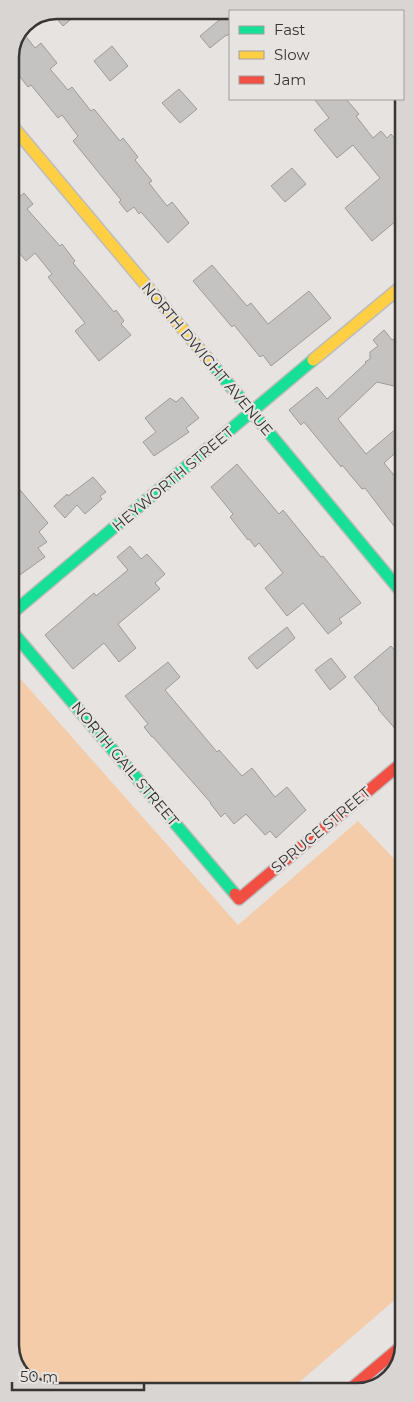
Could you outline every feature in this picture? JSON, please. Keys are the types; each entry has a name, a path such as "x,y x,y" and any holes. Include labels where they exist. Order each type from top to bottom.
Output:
{"street":[{"name":"NORTH DWIGHT AVENUE","path":"19,134 395,583"},
{"name":"HEYWORTH STREET","path":"19,607 395,292"},
{"name":"NORTH GAIL STREET","path":"19,640 239,899"},
{"name":"SPRUCE STREET","path":"239,899 395,769"},
{"path":"358,1383 395,1352"}],"shaded area":[{"path":"19,677 238,925 358,821 395,860 395,1300 298,1383 49,1383 35,1377 24,1364 19,1353"}],"building":[{"path":"57,19 71,19 63,26"},
{"path":"220,19 229,19 229,34 210,48 200,36"},
{"path":"25,35 35,48 41,43 57,63 50,69 68,90 72,87 91,111 94,109 120,141 123,138 138,157 135,160 152,181 149,183 167,206 172,202 189,223 168,243 141,212 139,214 134,207 127,212 119,202 121,200 73,141 78,136 62,115 58,118 31,85 28,87 19,76 19,49"},
{"path":"112,46 128,66 110,81 94,61"},
{"path":"179,89 197,109 180,123 162,103"},
{"path":"315,100 347,100 359,114 356,116 373,138 381,131 387,138 391,134 395,139 395,222 372,241 345,208 380,178 353,145 337,158 314,130 329,118"},
{"path":"292,168 306,184 285,202 271,186"},
{"path":"24,193 33,204 27,209 60,246 62,244 75,261 73,263 114,312 116,310 124,321 121,324 131,335 99,361 75,331 85,323 48,277 52,274 35,253 26,261 19,253 19,197"},
{"path":"212,265 247,306 251,303 268,324 309,291 331,318 271,366 263,355 260,357 234,325 232,327 193,281"},
{"path":"384,330 392,340 395,340 395,385 377,382 338,419 366,454 395,430 395,453 384,463 395,476 394,526 365,488 362,489 304,422 301,425 289,410 317,387 327,399 370,359 370,352 378,346 373,340"},
{"path":"182,397 199,418 186,428 189,432 154,456 143,442 156,432 145,418 170,398 176,402"},
{"path":"237,464 279,514 283,510 361,603 339,619 342,623 328,634 303,603 287,616 265,588 283,573 259,543 255,547 248,540 230,517 233,514 211,487"},
{"path":"93,477 106,492 100,496 102,499 85,514 77,505 65,518 54,506 67,494 68,496"},
{"path":"19,489 48,523 39,532 47,542 38,548 45,557 19,576"},
{"path":"130,546 141,559 147,554 165,574 155,583 160,589 118,624 136,648 119,662 104,643 73,669 45,635 94,593 96,596 128,570 117,557"},
{"path":"287,627 295,638 257,669 248,658"},
{"path":"391,646 395,651 395,729 378,709 354,677"},
{"path":"331,658 346,677 330,690 315,670"},
{"path":"168,662 180,677 165,690 217,752 219,750 242,776 252,768 275,797 287,787 306,810 276,838 270,831 265,835 246,814 234,824 225,813 221,817 211,803 144,727 148,724 125,696"}],"traffic: fast":[{"path":"207,358 395,584"},
{"path":"19,607 313,360"},
{"path":"19,640 235,894"}],"traffic: slow":[{"path":"19,134 207,358"},
{"path":"313,360 395,292"}],"traffic: jam":[{"path":"235,894 239,899 395,769"},
{"path":"358,1383 395,1352"}]}
